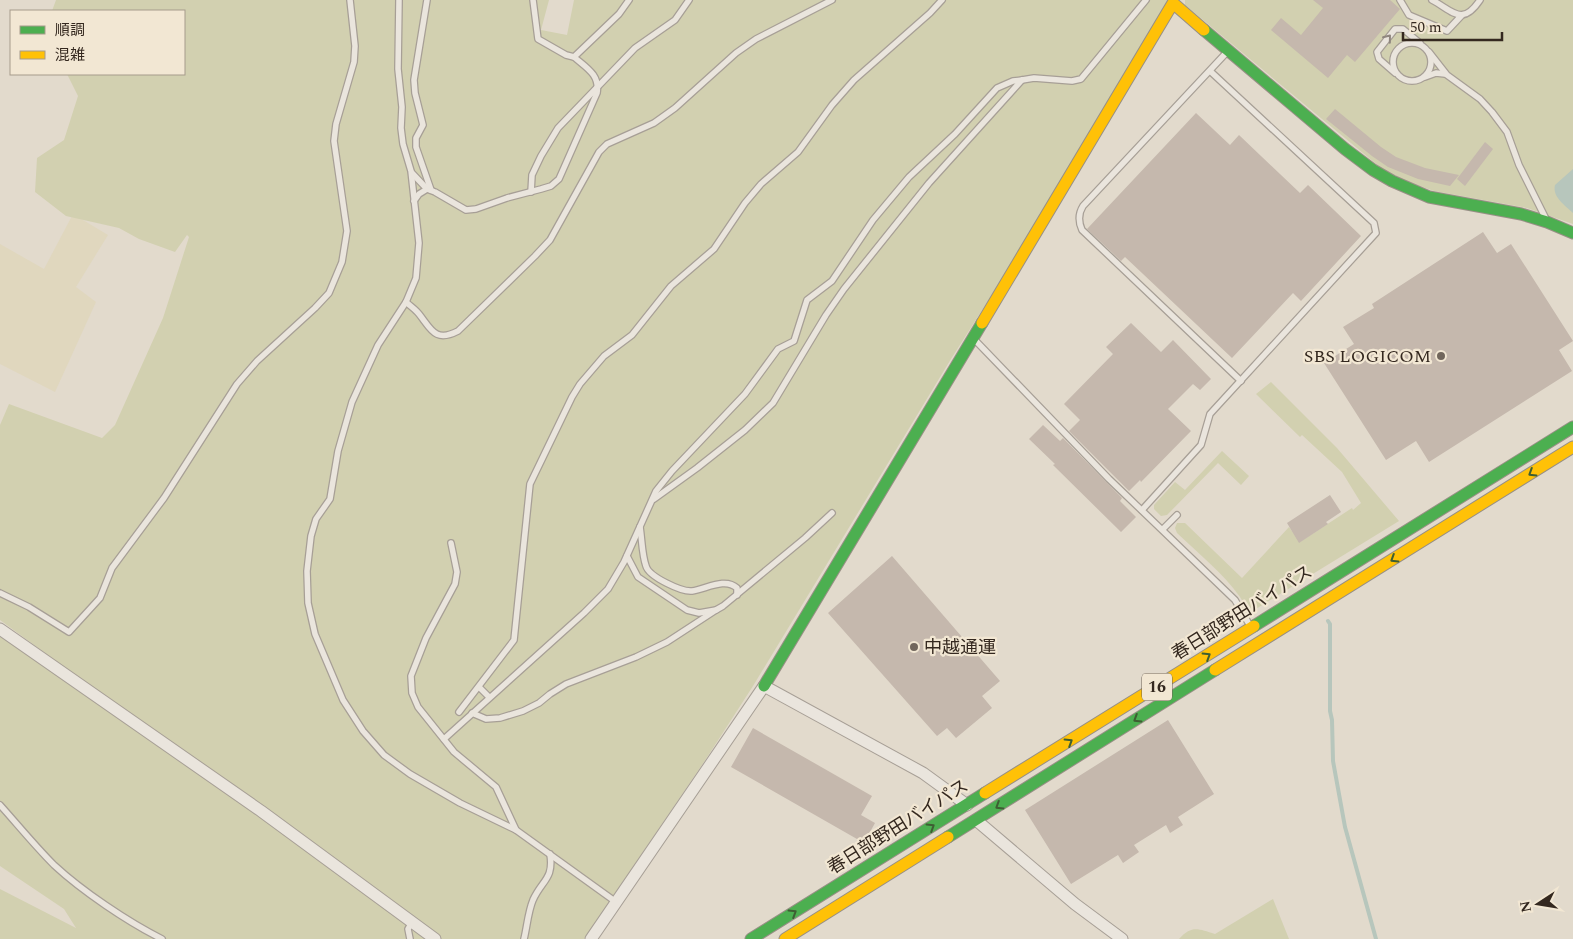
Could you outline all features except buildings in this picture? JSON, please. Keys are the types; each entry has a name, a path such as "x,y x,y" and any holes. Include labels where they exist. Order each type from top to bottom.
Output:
{"main road":[{"path":"764,686 1174,2 1228,51 1367,167 1426,196 1529,215 1573,233"},
{"name":"春日部野田バイパス","path":"751,939 1573,427"},
{"name":"春日部野田バイパス","path":"785,939 1573,447"}],"street":[{"path":"0,628 261,811 435,939"},
{"path":"591,939 764,686 923,773 967,805"},
{"path":"976,820 1075,904 1122,939"}],"lane":[{"path":"0,593 29,607 68,632 100,598 112,568 164,498 237,384 257,361 315,308 329,292 342,262 347,230 334,141 336,124 354,62 355,46 350,0"},
{"path":"399,0 398,69 402,107 401,128 403,144 411,171 419,242 416,278 406,302 378,345 352,402 338,451 330,499 316,519 311,536 307,571 308,603 315,634 343,700 363,731 384,755 410,774 460,803 516,830 616,902"},
{"path":"427,0 414,80 415,93 423,125 416,138 416,147 429,190"},
{"path":"411,171 429,190 466,210 476,209 551,186 559,179 597,93 598,84 593,73 574,57 566,55 538,39 533,0"},
{"path":"574,57 619,14 629,0"},
{"path":"531,192 532,174 540,156 558,128 598,84 635,48 675,20 689,0"},
{"path":"406,302 418,313 428,328 435,333 442,336 458,331 550,240 599,152 607,144 654,123 675,108 736,53 756,39 832,0"},
{"path":"459,712 514,640 530,484 580,384 604,356 632,335 671,286 714,249 745,203 761,184 798,152 832,105 854,80 942,0"},
{"path":"444,739 584,613 608,589 627,556 656,491 672,471 745,394 778,349 794,342 807,300 832,281 874,220 909,177 955,134 997,88 1013,81 1034,78 1072,81 1081,79 1146,0"},
{"path":"1400,0 1409,15 1447,31 1462,16 1465,16 1476,6 1480,0"},
{"path":"1432,0 1458,16 1462,16"},
{"path":"1447,75 1436,73 1420,80 1408,81 1380,59 1377,52 1395,29 1403,29 1427,50 1447,75 1480,99 1506,132 1519,165 1547,221"},
{"path":"1397,74 1392,62 1396,50 1407,43 1413,42 1427,50 1431,65 1429,71 1420,80"},
{"path":"1228,51 1083,206 1079,213 1079,224 1082,230 1240,381"},
{"path":"1142,510 1201,445 1210,414 1374,238 1376,229 1374,223 1210,71"},
{"path":"652,500 745,430 773,403 826,315 844,289 929,183 1022,80"},
{"path":"414,201 419,194 429,190"},
{"path":"972,337 1109,479 1235,600 1251,628"},
{"path":"472,713 486,719 500,718 523,711 539,703 566,684 636,657 667,642 737,595 832,513"},
{"path":"1162,530 1177,515"},
{"path":"640,526 646,568 659,580 690,591 718,584 734,585 737,588 737,595"},
{"path":"451,543 457,572 455,584 426,638 411,676 412,693 418,707 454,752 496,787 516,830"},
{"path":"627,556 638,577 687,610 699,613 716,610"},
{"path":"479,687 490,697"},
{"path":"0,805 55,865 97,898 148,932 162,939"},
{"path":"524,939 532,902 549,877 552,866 550,854"},
{"path":"410,939 408,929 412,922"}],"shaded area":[{"path":"56,0 549,0 541,30 567,35 574,0 1179,0 951,359 753,686 584,939 0,939 0,889 76,928 64,909 0,866 0,631 43,660 45,653 0,620 0,425 9,404 102,438 115,425 163,318 189,237 187,235 175,252 139,239 119,228 66,216 35,192 37,158 64,140 78,96 68,75 185,75 185,10 52,10"},
{"path":"1185,0 1573,0 1573,224 1527,208 1434,191 1405,181 1381,168 1185,5"},
{"path":"1573,169 1573,213 1557,197 1555,185"},
{"path":"73,214 108,235 76,287 96,302 55,392 0,364 0,244 44,269"},
{"path":"1271,382 1337,448 1399,521 1251,612 1226,580 1177,533 1175,528 1177,523 1185,523 1242,578 1289,527 1300,542 1352,508 1353,510 1361,503 1342,472 1302,435 1300,437 1256,394"},
{"path":"1222,451 1249,476 1241,485 1218,463 1167,515 1161,516 1154,509 1154,505 1175,482 1185,490"},
{"path":"1273,899 1289,939 1179,939 1196,929 1215,934"}],"waterway":[{"path":"1328,621 1330,624 1330,711 1333,761 1345,827 1376,939"}],"traffic: fast":[{"path":"1204,30 1345,149 1373,170 1392,181 1429,197 1521,214 1573,233"},
{"path":"764,686 982,323"},
{"path":"1254,626 1573,427"},
{"path":"948,837 1215,670"},
{"path":"751,939 985,793"}],"traffic: slow":[{"path":"982,323 1173,3 1204,30"},
{"path":"1215,670 1573,447"},
{"path":"985,793 1254,626"},
{"path":"785,939 948,837"}],"place":[{"name":"SBS LOGICOM","path":"1441,356"},
{"name":"中越通運","path":"914,647"}]}
